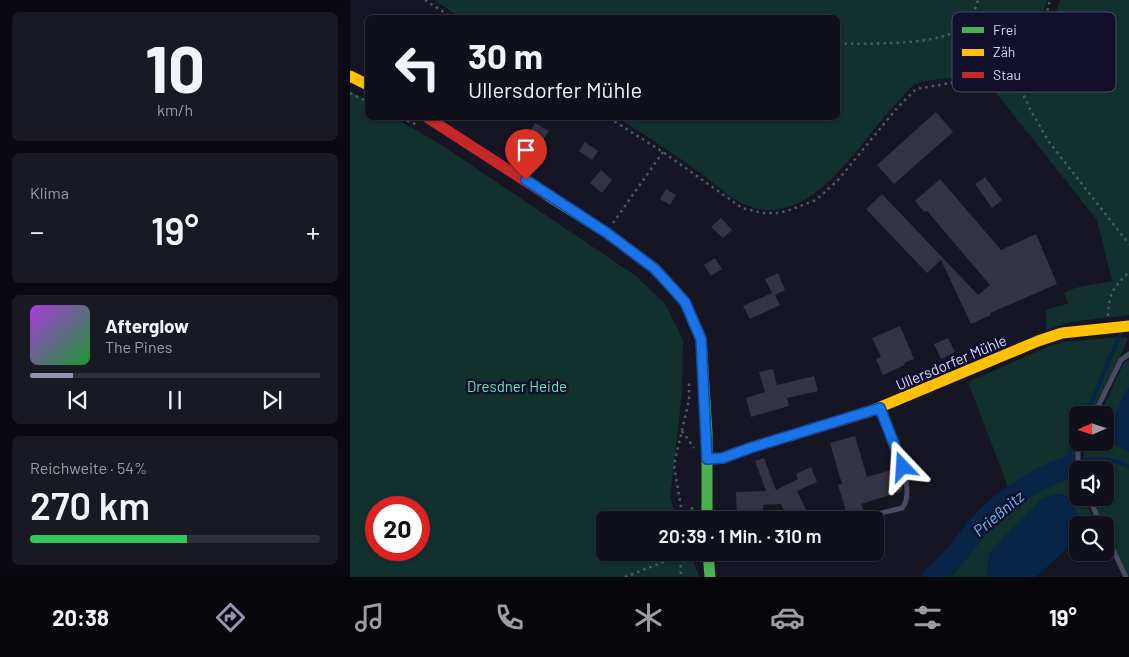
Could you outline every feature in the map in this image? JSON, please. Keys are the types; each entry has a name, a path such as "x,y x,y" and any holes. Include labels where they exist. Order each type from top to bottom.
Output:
{"main road":[{"path":"350,76 365,84"},
{"path":"431,120 607,233 655,269 685,302 701,339 707,459 707,511"},
{"name":"Ullersdorfer Mühle","path":"707,459 723,458 880,408 1038,341 1062,333 1129,326"},
{"path":"709,561 710,577"}],"lane":[{"path":"1098,406 1121,360 1129,354"},
{"path":"880,408 903,467 906,484 906,499 902,508 884,513"},
{"path":"1114,552 1126,577"}],"path":[{"path":"425,0 448,15"},
{"path":"974,12 978,0"},
{"path":"1046,12 1050,0"},
{"path":"840,44 918,41 952,35"},
{"path":"612,120 663,152 742,208 763,213 777,213 788,211 816,200 838,180 897,108 916,89 952,83"},
{"path":"1022,92 1049,142 1129,244"},
{"path":"350,94 365,101"},
{"path":"405,120 418,126"},
{"path":"607,233 663,152"},
{"path":"1108,328 1110,298 1114,287 1129,272"},
{"path":"682,511 674,465 689,400 689,374"},
{"path":"625,577 663,561"},
{"path":"681,561 682,577"}],"green space":[{"path":"434,0 1047,0 1044,12 952,12 952,79 915,84 826,184 808,198 789,207 769,210 752,207 738,201 680,158 621,120 840,120 840,15 456,15"},
{"path":"1060,0 1129,0 1129,315 1071,322 1046,330 1046,310 1068,303 1064,293 1075,288 1112,281 1097,220 995,92 1116,92 1116,12 1056,12"},
{"name":"Dresdner Heide","path":"350,91 365,100 365,120 398,120 440,144 636,276 666,305 683,340 682,393 670,498 675,511 596,511 596,561 693,561 699,577 350,577"},
{"path":"1124,337 1128,339 1097,406 1069,406 1069,451 1079,451 1077,461 1069,461 1069,497 1058,494 1042,499 990,552 986,577 936,577 1013,500 968,382 1062,342"},
{"path":"1129,360 1129,388 1114,418 1114,406 1104,406 1123,364"},
{"path":"1114,444 1129,452 1129,577 1114,547 1114,516 1099,516 1094,506 1114,506 1114,461 1083,461 1084,451 1114,451"},
{"path":"1073,506 1088,506 1092,516 1077,516"}],"water":[{"path":"1129,388 1129,452 1114,444 1114,418"},
{"path":"1058,494 1069,498 1069,506 1073,506 1077,516 1069,516 1069,546 1036,577 986,577 990,552 1042,499"}],"building":[{"path":"936,112 953,132 894,184 877,165"},
{"path":"535,123 549,131 543,140 530,132"},
{"path":"585,142 598,151 592,160 579,151"},
{"path":"601,170 612,180 602,193 590,183"},
{"path":"985,177 1002,200 992,208 975,184"},
{"path":"940,179 1001,250 1036,234 1057,284 990,313 991,315 971,324 941,260 927,273 866,209 882,194 978,295 990,285 927,211 924,212 915,201"},
{"path":"666,189 676,195 670,205 660,199"},
{"path":"721,218 732,230 723,238 711,227"},
{"path":"715,258 722,269 711,276 704,265"},
{"path":"778,273 785,290 775,295 780,305 750,319 743,306 772,293 765,279"},
{"path":"900,326 914,359 883,375 876,359 881,357 872,338"},
{"path":"948,338 955,352 941,359 934,344"},
{"path":"773,369 777,385 814,376 818,391 787,398 789,406 751,417 746,398 765,392 759,372"},
{"path":"855,436 867,477 898,468 902,491 861,504 864,511 846,511 838,485 842,484 830,443"},
{"path":"764,458 776,490 798,479 796,474 811,467 817,482 797,491 807,511 784,511 781,504 763,505 763,511 737,511 736,492 766,491 755,461"}],"waterway":[{"name":"Prießnitz","path":"1090,406 1122,330"},
{"name":"Prießnitz","path":"1070,451 1070,461"},
{"path":"1085,460 1102,459 1129,467"},
{"name":"Prießnitz","path":"933,577 958,552 989,515 1000,506 1046,476 1069,467"},
{"name":"Prießnitz","path":"942,571 945,577"}],"traffic: fast":[{"path":"547,195 607,233 655,269 685,302 701,339 707,433 707,511"},
{"path":"709,561 710,577"}],"traffic: slow":[{"path":"350,76 365,84"},
{"path":"866,413 1038,341 1062,333 1129,326"}],"traffic: jam":[{"path":"431,120 547,195"},
{"path":"707,459 723,458 866,413"}],"route":[{"path":"526,180 607,233 655,269 685,302 701,339 707,459 723,458 880,408 903,467"}]}
